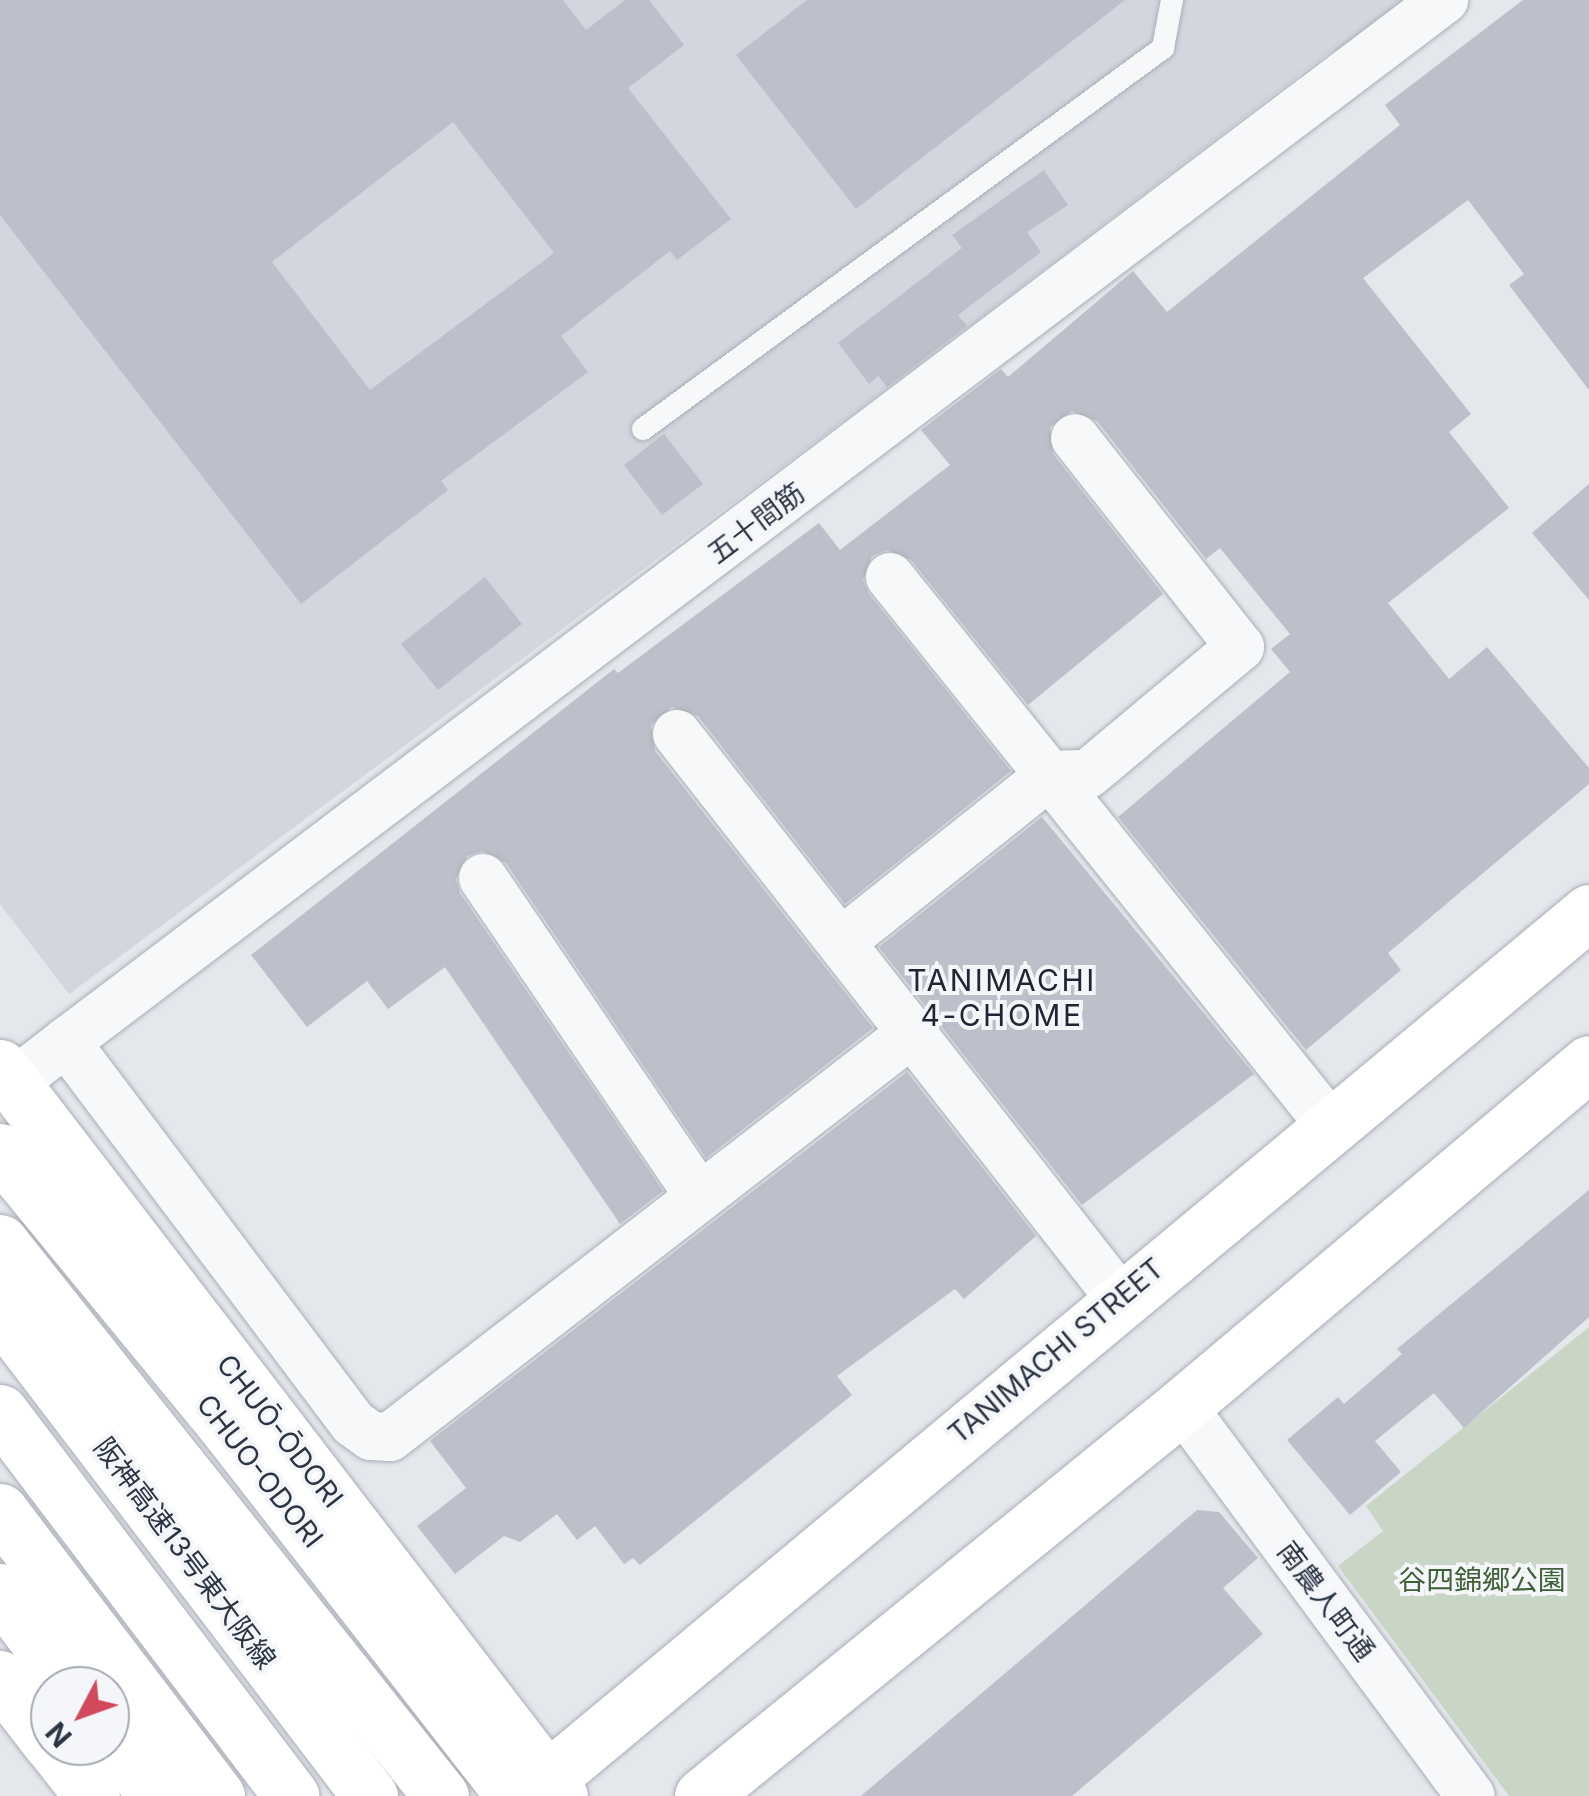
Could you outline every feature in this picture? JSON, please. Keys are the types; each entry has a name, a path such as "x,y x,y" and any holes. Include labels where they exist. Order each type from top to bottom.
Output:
{"main road":[{"name":"TANIMACHI STREET","path":"537,1792 1119,1298 1589,912"},
{"path":"702,1796 1182,1406 1589,1063"},
{"name":"CHUŌ-ŌDORI","path":"6,1075 537,1792"},
{"name":"CHUO-ODORI","path":"0,1151 229,1430 537,1792"},
{"path":"0,1242 441,1796"},
{"name":"阪神高速13号東大阪線","path":"0,1310 370,1796"},
{"path":"0,1412 292,1796"},
{"path":"0,1511 217,1796"},
{"path":"0,1590 57,1666"},
{"path":"0,1678 30,1717"},
{"path":"130,1762 156,1796"},
{"path":"68,1766 92,1796"}],"street":[{"name":"五十間筋","path":"6,1075 66,1042 1444,0"},
{"path":"841,942 1050,775 1088,774 1240,647 1075,438"},
{"path":"890,577 1331,1126"},
{"path":"678,734 1119,1298"},
{"path":"482,878 699,1196"},
{"path":"66,1042 353,1422 372,1436 400,1429 912,1033"},
{"name":"南農人町通","path":"1182,1406 1471,1796"}],"lane":[{"path":"643,429 1162,48 1172,0"}],"shaded area":[{"path":"0,0 1430,0 1382,35 1330,52 915,368 69,994 0,904"}],"green space":[{"name":"谷四錦郷公園","path":"1589,1327 1589,1796 1509,1796 1338,1566 1383,1531 1366,1506"}],"building":[{"path":"0,0 563,0 586,30 625,0 649,0 684,45 628,88 731,219 677,260 670,251 561,336 588,372 441,481 448,490 301,604 0,215","holes":["453,122 554,253 370,390 272,262"]},
{"path":"807,0 1125,0 856,209 736,55"},
{"path":"1523,0 1589,0 1589,390 1509,285 1524,274 1468,200 1363,278 1471,414 1449,432 1509,508 1388,603 1449,679 1487,647 1589,768 1589,784 1388,953 1401,970 1306,1050 1118,817 1290,672 1271,649 1290,634 1220,548 1206,559 1097,421 1072,411 1050,427 1053,454 1163,594 1028,705 911,560 887,550 872,556 863,580 869,594 1011,771 845,904 698,716 672,707 651,725 655,751 873,1028 706,1158 506,863 482,851 467,856 456,879 460,893 663,1191 620,1224 445,967 388,1009 367,981 307,1027 251,955 614,669 618,673 819,523 840,550 950,465 921,430 1001,369 1008,377 1133,271 1167,312 1400,125 1385,105"},
{"path":"1044,170 1068,205 1027,232 1041,252 958,315 967,326 887,387 878,376 869,384 838,343 962,248 952,235"},
{"path":"664,434 703,484 662,515 624,465"},
{"path":"1589,484 1589,600 1532,533"},
{"path":"485,577 522,624 438,690 401,644"},
{"path":"1042,817 1254,1074 1082,1205 879,947"},
{"path":"907,1072 1036,1236 964,1299 955,1289 837,1376 852,1395 640,1565 633,1558 624,1564 595,1526 577,1540 557,1514 520,1542 504,1536 455,1574 417,1526 466,1488 430,1441"},
{"path":"1589,1190 1589,1317 1464,1428 1434,1393 1375,1441 1401,1472 1350,1515 1287,1440 1338,1397 1344,1404 1402,1354 1397,1349"},
{"path":"1197,1510 1219,1512 1258,1558 1223,1588 1263,1634 1072,1796 861,1796"}],"district":[{"name":"TANIMACHI 4-CHOME","path":"1002,997"}]}
